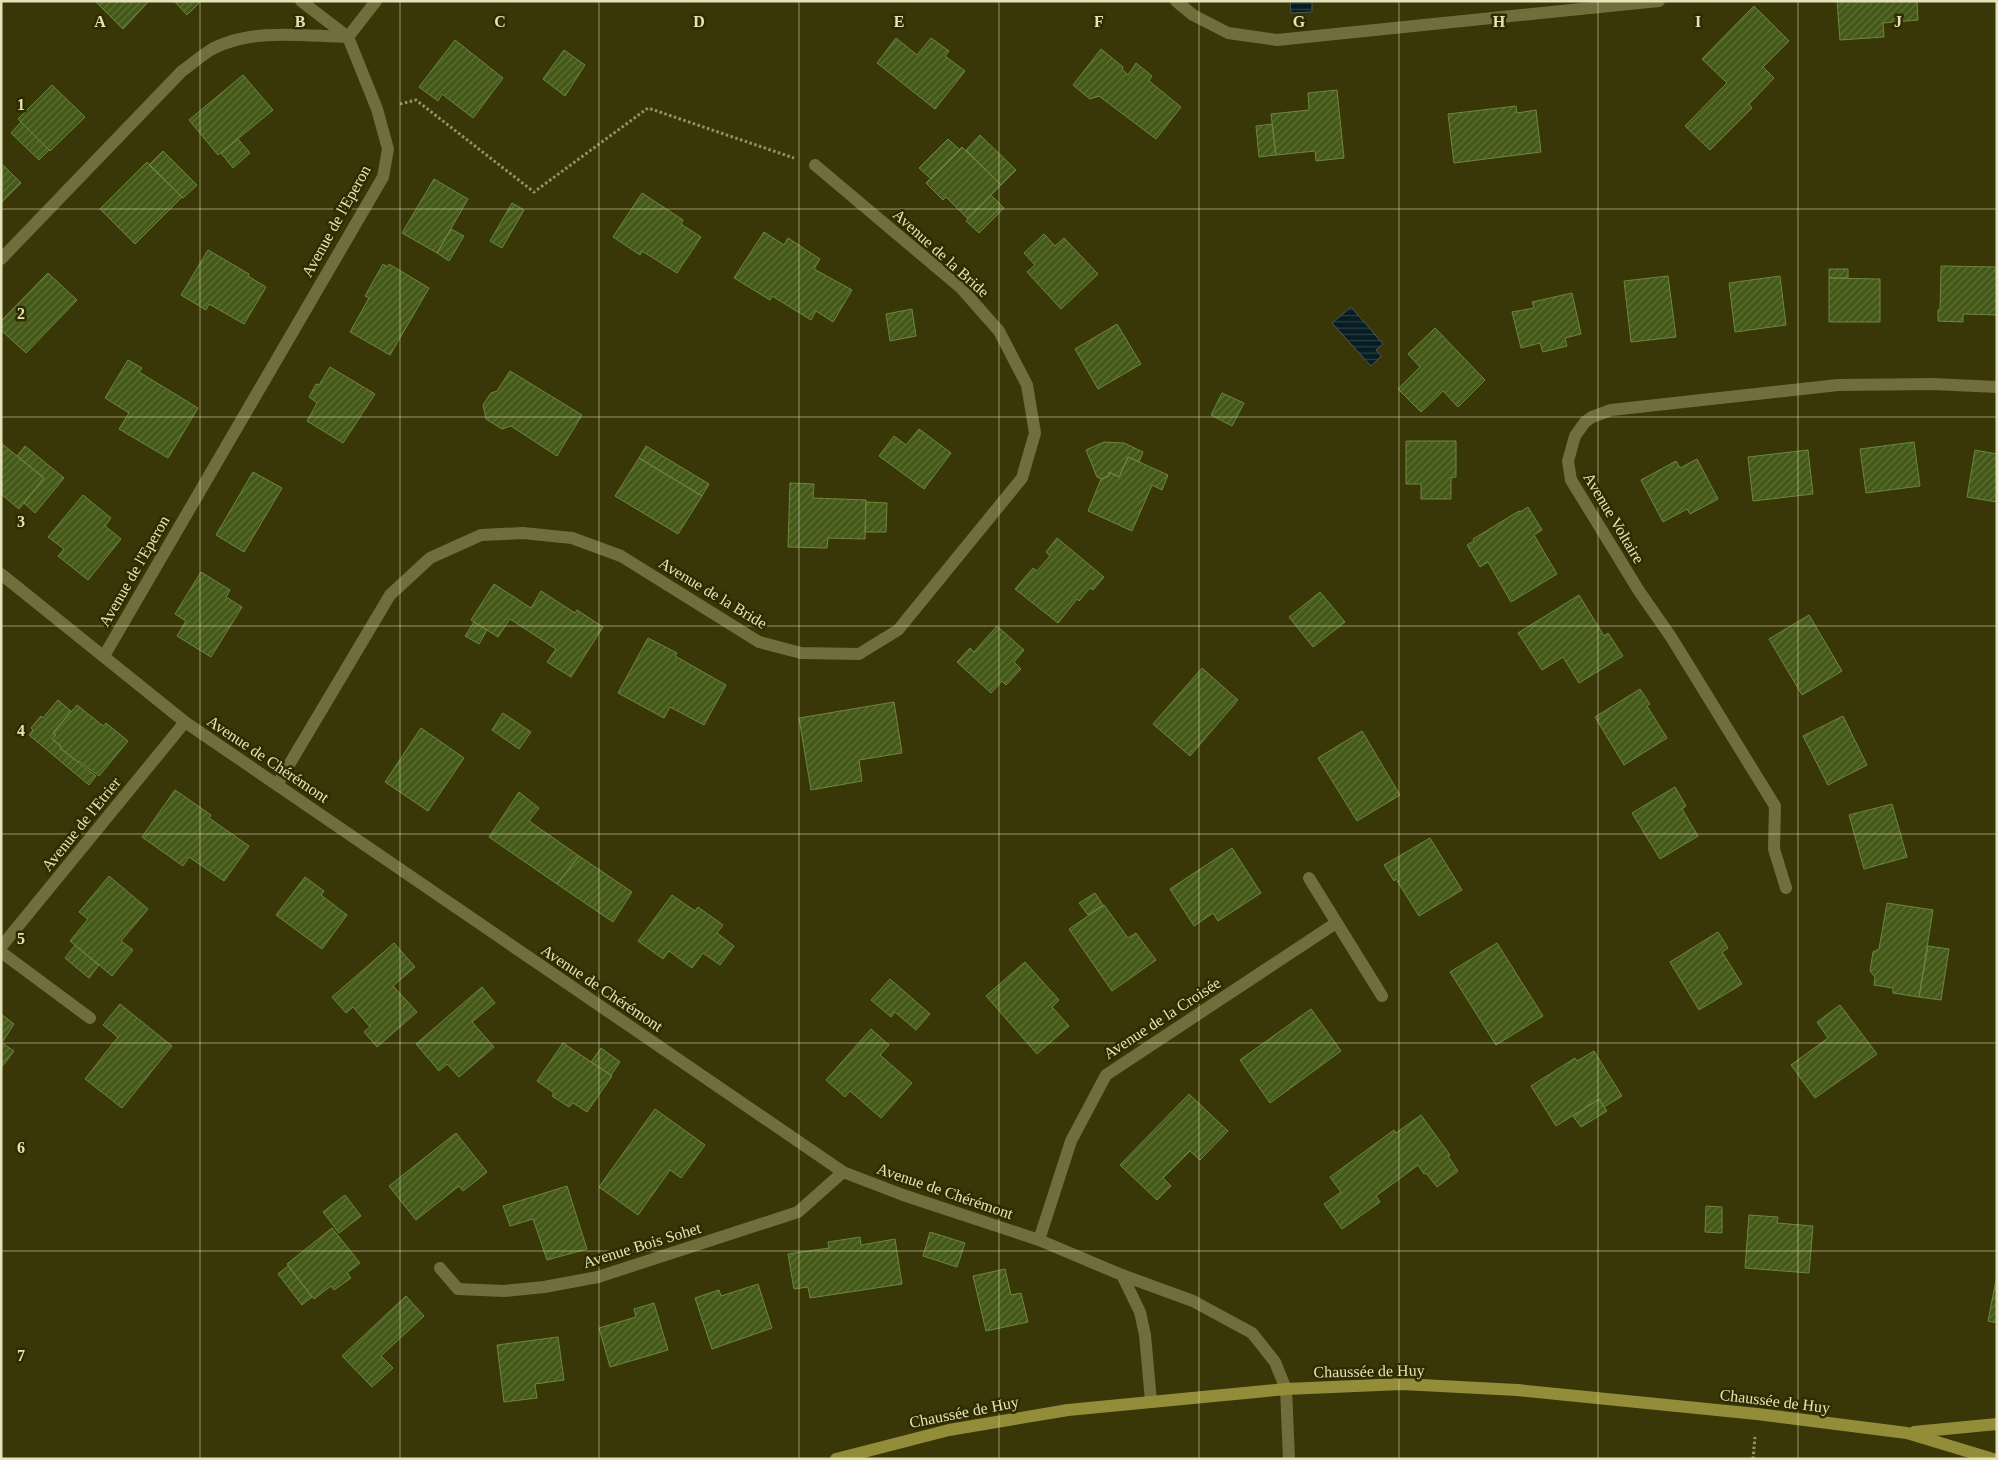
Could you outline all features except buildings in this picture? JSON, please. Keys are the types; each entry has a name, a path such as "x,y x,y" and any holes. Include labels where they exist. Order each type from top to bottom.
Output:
{"main road":[{"name":"Chaussée de Huy","path":"836,1459 949,1430 1068,1410 1286,1389 1402,1384 1517,1390 1757,1414 1907,1433 1993,1459"},
{"name":"Chaussée de Huy","path":"1907,1433 1997,1424"}],"street":[{"path":"301,1 348,37"},
{"path":"348,37 376,1"},
{"path":"1176,1 1193,15 1228,33 1277,40 1659,1"},
{"path":"1,259 182,71 212,49 240,38 269,35 348,37"},
{"name":"Avenue de l'Eperon","path":"104,656 383,177 388,149 378,109 348,37"},
{"name":"Avenue de la Bride","path":"276,785 390,595 430,558 481,535 523,533 572,538 621,556 759,642 801,653 859,654 898,630 1022,478 1035,432 1027,385 1000,331 961,288 815,165"},
{"name":"Avenue Voltaire","path":"1786,888 1774,850 1775,806 1676,644 1639,591 1578,494 1568,473 1568,462 1572,444 1580,427 1585,422 1592,417 1611,410 1838,385 1923,384 1997,387"},
{"name":"Avenue de Chérémont","path":"1,574 185,722 843,1172 903,1195 1039,1240 1122,1275 1193,1301 1252,1333 1275,1362 1286,1389 1289,1459"},
{"name":"Avenue de l'Etrier","path":"1,947 185,722"},
{"path":"1309,878 1382,996"},
{"name":"Avenue de la Croisée","path":"1039,1240 1071,1141 1106,1075 1336,923"},
{"path":"1,952 90,1018"},
{"name":"Avenue Bois Sohet","path":"440,1268 458,1289 504,1291 598,1278 798,1212 843,1172"},
{"path":"1122,1275 1140,1312 1145,1335 1151,1401"}],"path":[{"path":"378,109 416,100 534,192 648,108 815,165"}],"water":[{"path":"1290,1 1312,1 1312,12 1291,13"},
{"path":"1351,307 1383,344 1376,350 1381,356 1371,366 1332,323"}]}
